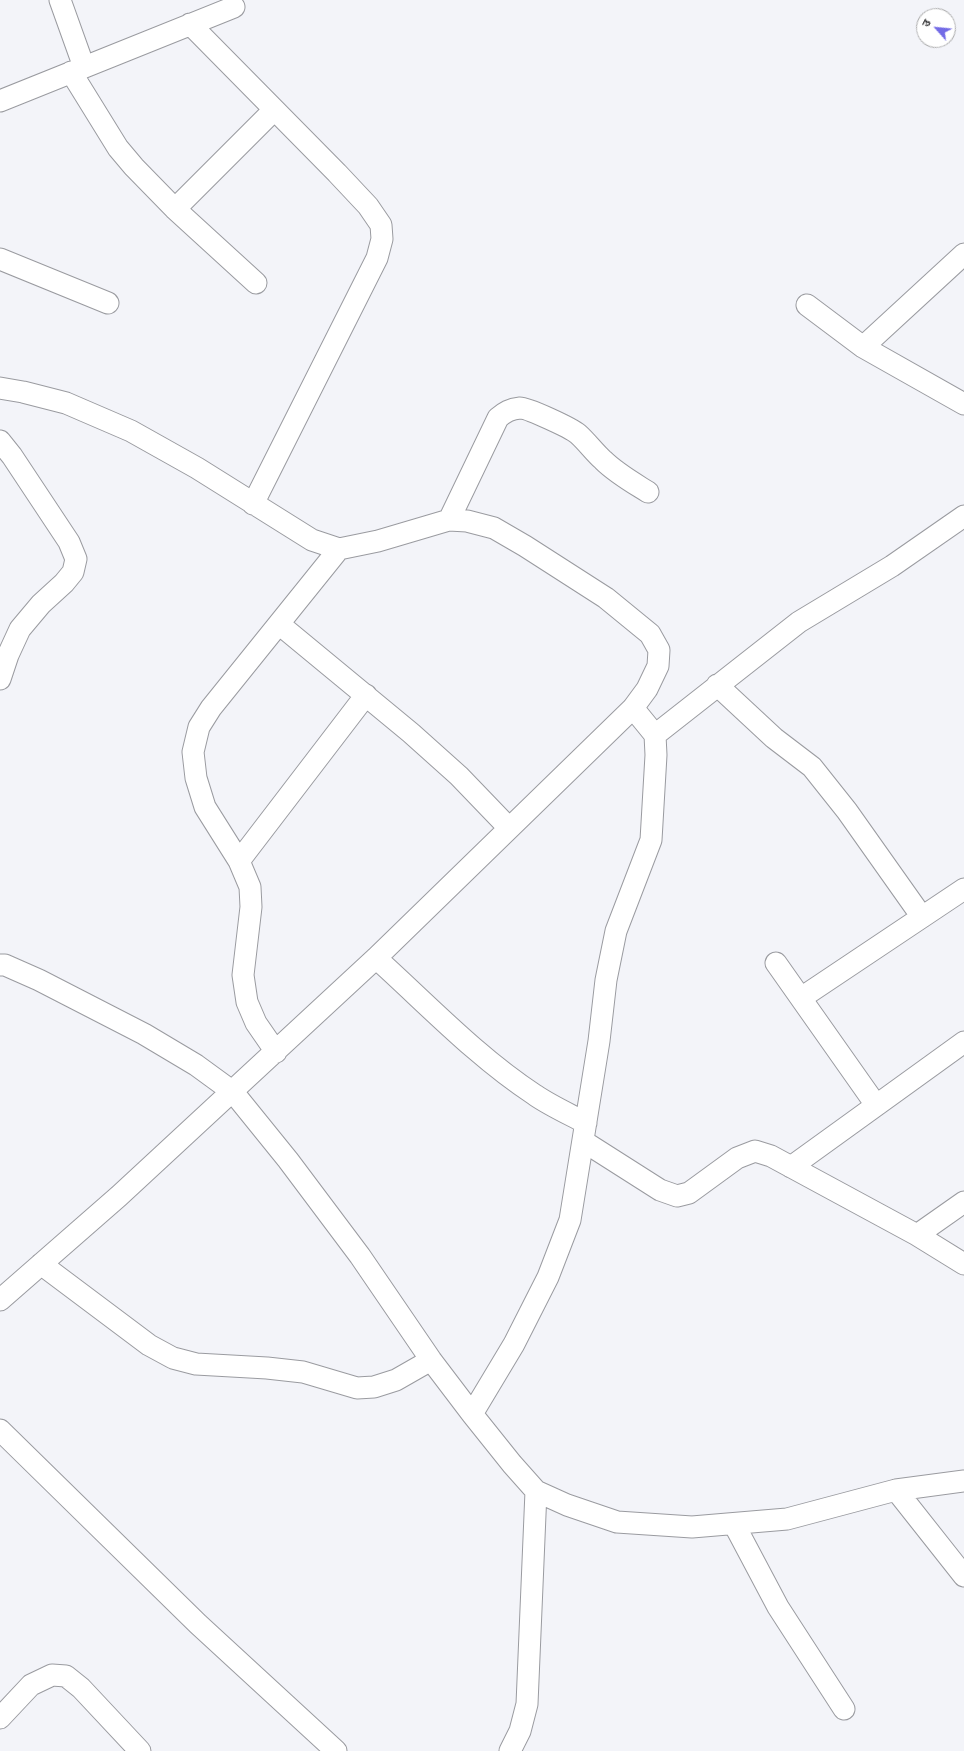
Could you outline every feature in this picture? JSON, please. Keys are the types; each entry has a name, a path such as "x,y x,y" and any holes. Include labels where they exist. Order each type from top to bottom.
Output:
{"street":[{"path":"60,0 78,70 118,148 134,167 176,209 256,282"},
{"path":"0,101 234,7"},
{"path":"190,24 368,206 381,225 382,239 377,258 253,504"},
{"path":"176,209 274,110"},
{"path":"863,347 964,254"},
{"path":"0,259 108,303"},
{"path":"807,305 863,347 964,404"},
{"path":"0,388 66,403 131,431 197,468 312,540 338,549 378,541 449,520 494,528 606,598 650,634 659,650 658,666 647,689 633,708 376,958 276,1052 119,1196 0,1300"},
{"path":"449,520 498,418 506,411 521,408 541,415 576,432 589,444 602,460 620,474 648,492"},
{"path":"0,441 12,456 69,542 76,559 73,572 64,583 41,604 20,629 2,669"},
{"path":"655,735 799,622 826,604 892,566 964,516"},
{"path":"276,1052 256,1023 247,1002 243,975 251,907 250,887 239,861 205,806 196,778 193,752 200,727 211,708 338,549"},
{"path":"279,624 459,776 509,828"},
{"path":"717,685 774,738 812,767 846,811 922,917"},
{"path":"239,861 366,696"},
{"path":"472,1414 514,1344 548,1277 570,1220 606,980 616,931 651,840 656,754 655,735 633,708"},
{"path":"801,998 964,889"},
{"path":"376,958 505,1073 660,1190 677,1196 689,1193 737,1158 755,1151 771,1156 917,1235 964,1264"},
{"path":"776,962 876,1106"},
{"path":"0,964 38,980 144,1034 196,1065 233,1092 288,1160 360,1256 431,1360 472,1414 536,1491 567,1505 617,1522 692,1528 788,1520 896,1490 964,1481"},
{"path":"791,1167 964,1042"},
{"path":"917,1235 964,1202"},
{"path":"41,1264 149,1345 173,1358 196,1364 267,1368 303,1372 357,1388 374,1387 396,1380 431,1360"},
{"path":"0,1430 198,1624 336,1751"},
{"path":"896,1490 964,1576"},
{"path":"510,1751 520,1731 527,1704 536,1491"},
{"path":"734,1524 778,1607 844,1709"},
{"path":"0,1718 31,1685 52,1675 66,1676 81,1688 140,1751"}]}
